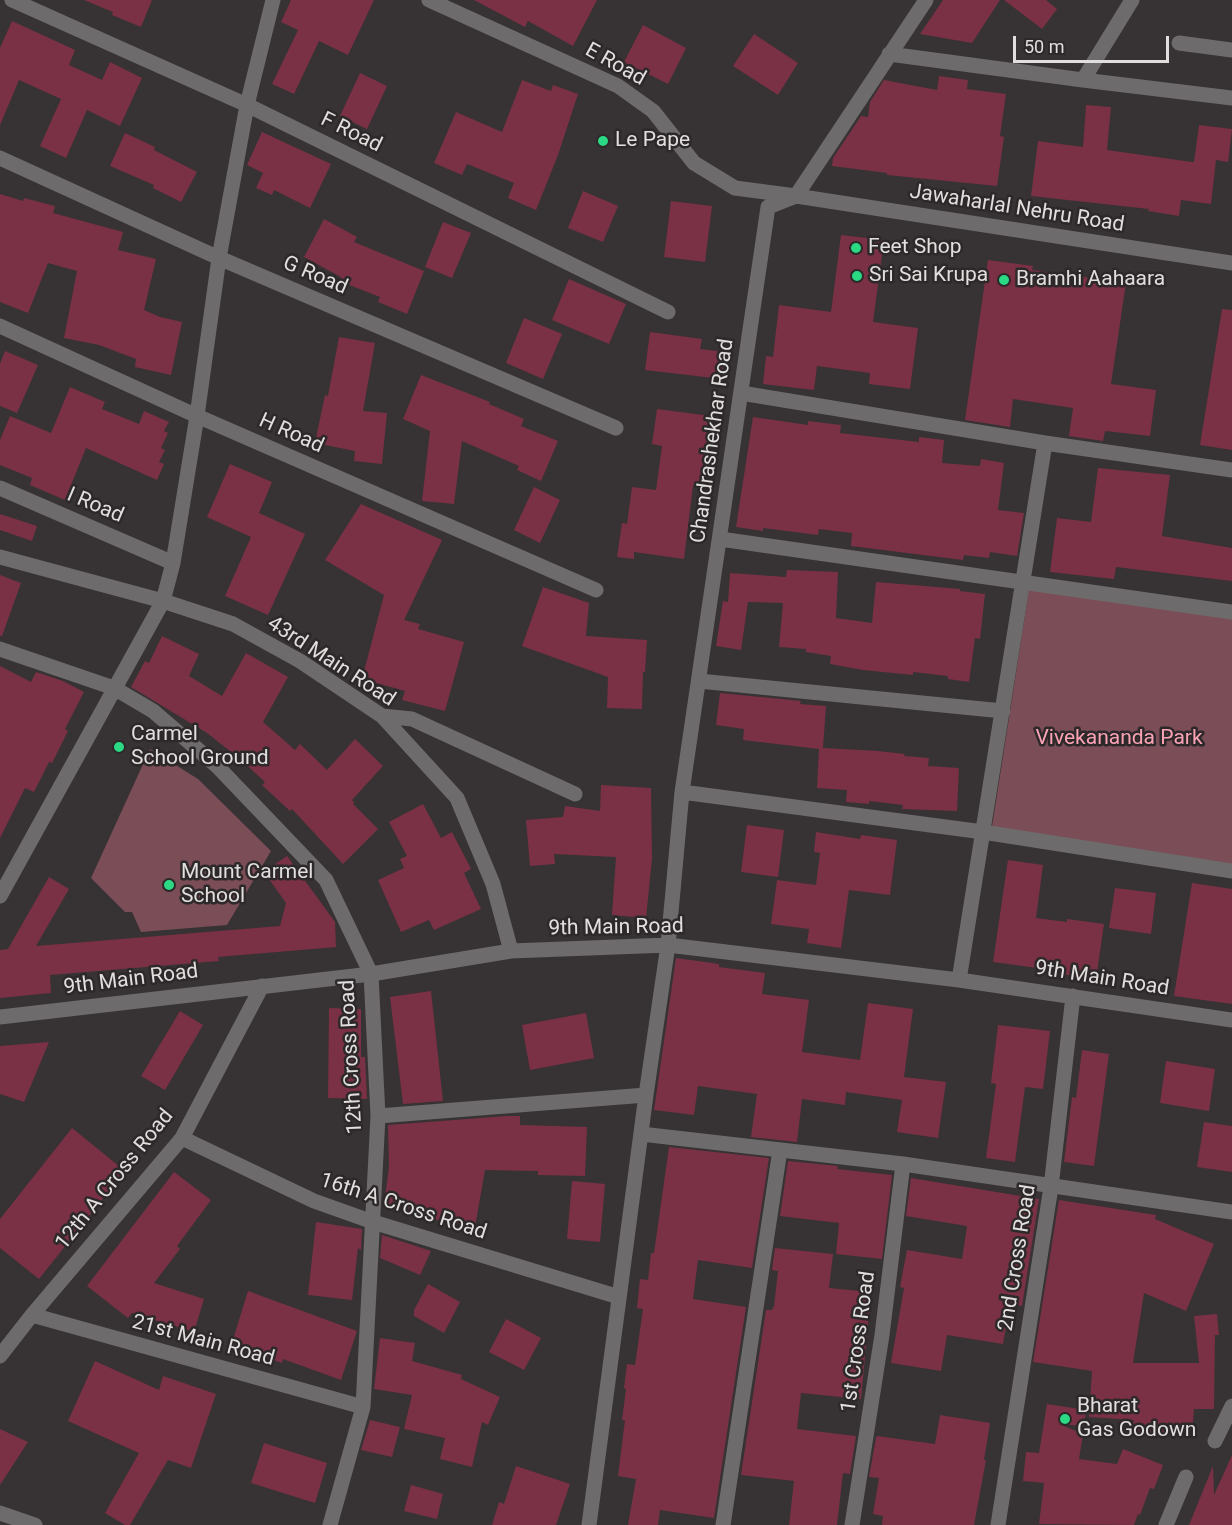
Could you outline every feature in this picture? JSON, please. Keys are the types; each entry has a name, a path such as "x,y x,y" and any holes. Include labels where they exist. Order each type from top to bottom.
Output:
{"street":[{"name":"F Road","path":"12,0 247,105 668,312"},
{"path":"0,896 163,601 173,563 197,416 219,258 247,105 273,0"},
{"name":"E Road","path":"429,0 618,86 653,111 694,163 735,188 796,196"},
{"path":"796,196 926,0"},
{"path":"1083,80 1132,0"},
{"path":"1179,43 1232,50"},
{"path":"889,54 1232,98"},
{"name":"G Road","path":"0,158 219,258 616,428"},
{"name":"Jawaharlal Nehru Road","path":"796,196 1232,263"},
{"name":"Chandrashekhar Road","path":"590,1525 618,1297 668,945 682,792 768,207 796,196"},
{"name":"H Road","path":"0,326 197,416 596,590"},
{"path":"741,393 1045,443 1232,470"},
{"path":"959,980 1045,443"},
{"name":"I Road","path":"0,488 173,563"},
{"path":"720,539 1232,612"},
{"name":"43rd Main Road","path":"0,557 163,601 233,624 300,661 382,716 457,798 493,884 511,951"},
{"name":"12th Cross Road","path":"0,649 114,688 153,711 217,766 326,880 371,974 378,1116 363,1407 330,1525"},
{"path":"699,681 1003,711"},
{"path":"382,716 412,719 575,794"},
{"path":"682,792 983,832 1232,871"},
{"name":"9th Main Road","path":"0,1017 371,974 511,951 668,945 959,980 1232,1020"},
{"name":"12th A Cross Road","path":"0,1356 182,1138 262,986"},
{"name":"2nd Cross Road","path":"998,1525 1051,1186 1073,996"},
{"path":"378,1116 646,1095"},
{"path":"641,1134 903,1164 1232,1212"},
{"name":"16th A Cross Road","path":"182,1138 314,1201 373,1222 618,1297"},
{"path":"723,1525 780,1150"},
{"name":"1st Cross Road","path":"852,1525 882,1335 903,1164"},
{"name":"21st Main Road","path":"32,1315 363,1407"},
{"path":"1215,1441 1232,1406"},
{"path":"1166,1525 1186,1477"},
{"path":"0,1513 35,1525"}],"green space":[{"name":"Vivekananda Park","path":"1030,583 1232,612 1232,871 991,833"},
{"path":"150,749 198,779 271,851 227,925 141,932 132,912 125,912 91,878"}],"building":[{"path":"84,0 152,0 141,27"},
{"path":"291,0 374,0 348,55 319,41 294,94 272,84 298,30 281,22"},
{"path":"474,0 597,0 573,46 528,21 525,27"},
{"path":"943,0 1000,0 972,43 920,34"},
{"path":"1004,0 1046,0 1057,9 1042,29"},
{"path":"12,21 75,50 69,65 102,80 110,62 142,78 120,126 87,110 66,158 40,146 61,99 19,80 0,125 0,48"},
{"path":"643,25 686,48 668,84 624,62"},
{"path":"754,34 798,63 778,95 733,66"},
{"path":"360,73 387,86 367,129 340,116"},
{"path":"939,76 968,80 967,89 1006,94 1000,136 1004,137 997,186 887,175 887,173 832,166 833,158 861,116 868,117 870,102 884,80 937,90"},
{"path":"522,80 551,91 553,85 578,94 558,155 536,210 508,198 514,183 467,164 462,175 434,163 456,112 502,132"},
{"path":"1086,105 1111,107 1107,150 1194,162 1199,125 1232,129 1228,162 1216,160 1211,204 1181,200 1179,216 1148,211 1149,209 1031,196 1038,141 1083,147"},
{"path":"262,132 331,164 310,208 274,190 272,195 256,188 263,173 247,165"},
{"path":"125,133 155,147 154,150 197,172 181,202 153,188 154,185 110,166"},
{"path":"583,191 618,206 603,242 568,228"},
{"path":"0,194 23,201 24,198 55,206 53,213 123,232 118,250 156,259 144,310 160,317 182,322 171,375 135,367 136,359 99,345 64,338 77,271 48,263 28,313 0,302"},
{"path":"671,201 712,206 705,262 664,257"},
{"path":"324,219 357,237 354,242 424,271 407,314 378,302 380,297 339,281 341,277 304,257"},
{"path":"443,222 471,233 452,278 425,267"},
{"path":"841,235 884,240 873,322 918,328 910,389 869,384 870,373 817,366 814,390 763,384 766,356 773,357 779,305 831,312"},
{"path":"988,260 1033,266 1032,270 1126,283 1111,384 1156,390 1150,436 1105,431 1103,441 1069,436 1073,408 1013,399 1010,427 965,420"},
{"path":"569,279 626,304 609,344 552,320"},
{"path":"1222,309 1232,310 1232,450 1200,445"},
{"path":"524,318 562,334 543,379 506,363"},
{"path":"650,332 702,339 700,349 725,352 722,379 645,370"},
{"path":"339,337 375,343 363,411 387,413 382,464 354,461 355,451 315,443 325,395 328,396"},
{"path":"5,351 38,365 17,413 0,406 0,364"},
{"path":"421,375 490,402 489,404 524,419 521,426 558,441 541,481 517,470 519,466 462,441 454,504 422,501 430,431 403,419"},
{"path":"70,387 105,402 102,409 139,424 144,411 169,422 164,431 168,433 161,448 165,450 159,462 164,464 157,480 86,448 65,500 30,485 32,478 0,465 0,440 10,416 51,433"},
{"path":"657,409 711,416 704,487 693,486 684,559 634,552 634,559 617,557 622,523 627,524 632,487 656,490 662,446 652,444"},
{"path":"753,417 808,425 808,421 841,425 840,433 919,442 919,437 944,440 942,463 980,466 981,459 1004,463 998,510 1024,513 1017,556 990,552 989,558 964,555 963,560 851,546 852,533 819,529 818,535 736,527"},
{"path":"230,464 272,482 259,513 305,534 268,615 225,596 251,537 207,517"},
{"path":"1098,468 1170,475 1162,536 1232,548 1232,581 1116,567 1114,579 1050,572 1057,518 1091,522"},
{"path":"534,487 560,500 540,543 514,530"},
{"path":"361,504 442,540 404,620 420,624 418,629 464,642 445,711 402,700 405,691 362,679 384,595 325,560"},
{"path":"0,514 37,526 32,541 0,530"},
{"path":"787,570 838,572 836,618 872,623 876,582 960,589 960,591 985,594 980,639 975,638 969,682 948,679 948,676 863,670 830,664 831,656 806,652 806,649 779,647 783,603 748,602 741,650 716,646 723,601 728,602 730,573 786,577"},
{"path":"0,575 21,583 2,636 0,636"},
{"path":"543,587 589,603 586,636 647,640 642,709 607,708 608,677 522,646"},
{"path":"162,636 199,654 189,676 222,696 246,653 288,677 263,722 295,750 300,744 327,770 355,739 383,766 352,800 353,804 378,829 343,864 292,809 290,811 262,785 265,782 240,759 207,733 131,687 145,661 149,663"},
{"path":"0,666 31,682 36,672 63,681 84,692 65,729 68,731 52,763 49,762 34,792 25,788 0,838"},
{"path":"720,693 801,701 800,704 826,706 823,748 905,754 904,756 929,758 928,766 959,768 957,811 902,809 903,805 869,801 869,804 846,802 847,790 817,788 819,749 743,740 744,729 716,725"},
{"path":"601,785 651,788 652,859 646,918 612,915 616,857 554,854 555,864 530,866 526,820 563,817 565,806 600,811"},
{"path":"423,804 441,838 452,832 471,869 464,873 481,909 434,930 429,920 401,932 378,880 404,868 400,859 407,856 389,822"},
{"path":"747,825 784,830 778,877 741,872"},
{"path":"816,832 860,839 861,835 897,840 890,895 849,890 841,948 807,943 809,929 771,924 777,880 816,885 820,853 814,852"},
{"path":"287,856 335,922 336,947 218,957 219,961 50,975 51,993 0,998 0,950 8,949 49,877 69,889 36,946 280,926 286,903 264,872"},
{"path":"1008,860 1043,865 1036,918 1104,924 1096,979 1060,974 1060,971 993,962"},
{"path":"1192,883 1232,889 1232,1004 1174,996"},
{"path":"1115,888 1156,893 1151,934 1109,928"},
{"path":"676,958 765,973 762,994 809,1000 802,1052 860,1060 868,1003 913,1009 904,1077 946,1082 938,1138 897,1132 902,1100 846,1092 845,1105 802,1099 797,1142 751,1137 757,1094 698,1086 694,1115 654,1110"},
{"path":"431,991 443,1101 403,1104 390,997"},
{"path":"329,1008 361,1009 361,1057 365,1057 367,1099 328,1098"},
{"path":"180,1011 203,1025 165,1090 141,1076"},
{"path":"586,1013 594,1058 530,1070 522,1025"},
{"path":"998,1025 1050,1031 1043,1089 1025,1087 1015,1162 986,1158 996,1084 991,1083"},
{"path":"49,1042 24,1102 0,1094 0,1046"},
{"path":"1082,1050 1109,1054 1094,1166 1064,1162 1072,1097 1076,1098"},
{"path":"1166,1061 1215,1069 1209,1111 1160,1103"},
{"path":"520,1116 520,1125 587,1127 585,1176 538,1175 538,1171 485,1170 475,1227 432,1219 434,1211 384,1206 389,1167 388,1125"},
{"path":"1204,1122 1232,1126 1232,1172 1197,1167"},
{"path":"72,1128 125,1171 39,1279 0,1248 0,1219"},
{"path":"669,1147 769,1158 752,1268 698,1260 693,1299 746,1307 714,1518 660,1510 658,1525 628,1525 636,1479 618,1476 625,1420 622,1420 626,1389 624,1388 627,1364 635,1365 643,1309 637,1308 640,1279 648,1280 651,1253 654,1253"},
{"path":"788,1161 892,1175 882,1259 836,1254 839,1223 780,1216"},
{"path":"174,1172 211,1200 177,1246 180,1249 154,1283 204,1299 194,1332 132,1313 128,1318 87,1286"},
{"path":"911,1178 1039,1199 1022,1306 1010,1304 1003,1344 947,1335 941,1371 891,1363 904,1288 900,1287 907,1250 962,1259 967,1226 906,1216"},
{"path":"572,1181 605,1184 600,1242 567,1239"},
{"path":"1059,1200 1156,1215 1155,1219 1214,1244 1186,1311 1144,1293 1133,1363 1199,1363 1194,1316 1217,1314 1219,1335 1215,1335 1214,1409 1194,1409 1192,1435 1130,1430 1134,1420 1089,1417 1092,1371 1033,1362"},
{"path":"316,1222 362,1229 361,1250 358,1248 352,1300 308,1295"},
{"path":"382,1235 431,1251 420,1275 380,1258"},
{"path":"775,1248 833,1254 829,1288 871,1292 861,1399 801,1393 797,1429 856,1436 850,1474 843,1473 837,1525 789,1525 794,1481 741,1475 766,1310 772,1310 774,1306 778,1271 772,1270"},
{"path":"428,1284 460,1302 444,1333 414,1316 414,1310"},
{"path":"248,1291 357,1331 341,1380 283,1359 282,1363 231,1346"},
{"path":"506,1319 541,1338 524,1370 489,1352"},
{"path":"380,1338 415,1343 412,1361 462,1375 461,1379 500,1397 488,1425 482,1422 472,1467 440,1459 445,1438 404,1429 412,1395 374,1389"},
{"path":"95,1361 159,1390 163,1376 216,1394 191,1468 168,1460 130,1525 125,1525 105,1513 139,1453 68,1421"},
{"path":"1047,1404 1086,1410 1084,1426 1059,1424 1083,1434 1079,1459 1117,1464 1123,1449 1163,1465 1154,1489 1150,1488 1134,1525 1039,1524 1044,1483 1023,1481 1026,1452 1039,1453"},
{"path":"940,1415 990,1423 974,1525 882,1525 883,1516 873,1514 879,1478 869,1477 877,1436 935,1444"},
{"path":"370,1420 400,1427 392,1457 361,1450"},
{"path":"0,1429 28,1442 0,1485"},
{"path":"264,1443 327,1463 315,1503 251,1483"},
{"path":"1232,1455 1232,1525 1189,1525 1213,1466 1214,1495"},
{"path":"516,1466 570,1484 556,1525 492,1525 499,1502 504,1504"},
{"path":"411,1485 443,1494 437,1519 404,1511"}],"place":[{"name":"Le Pape","path":"603,141"},
{"name":"Feet Shop","path":"856,248"},
{"name":"Sri Sai Krupa","path":"857,276"},
{"name":"Bramhi Aahaara","path":"1004,280"},
{"name":"Carmel School Ground","path":"119,747"},
{"name":"Mount Carmel School","path":"169,885"},
{"name":"Bharat Gas Godown","path":"1065,1419"}]}
